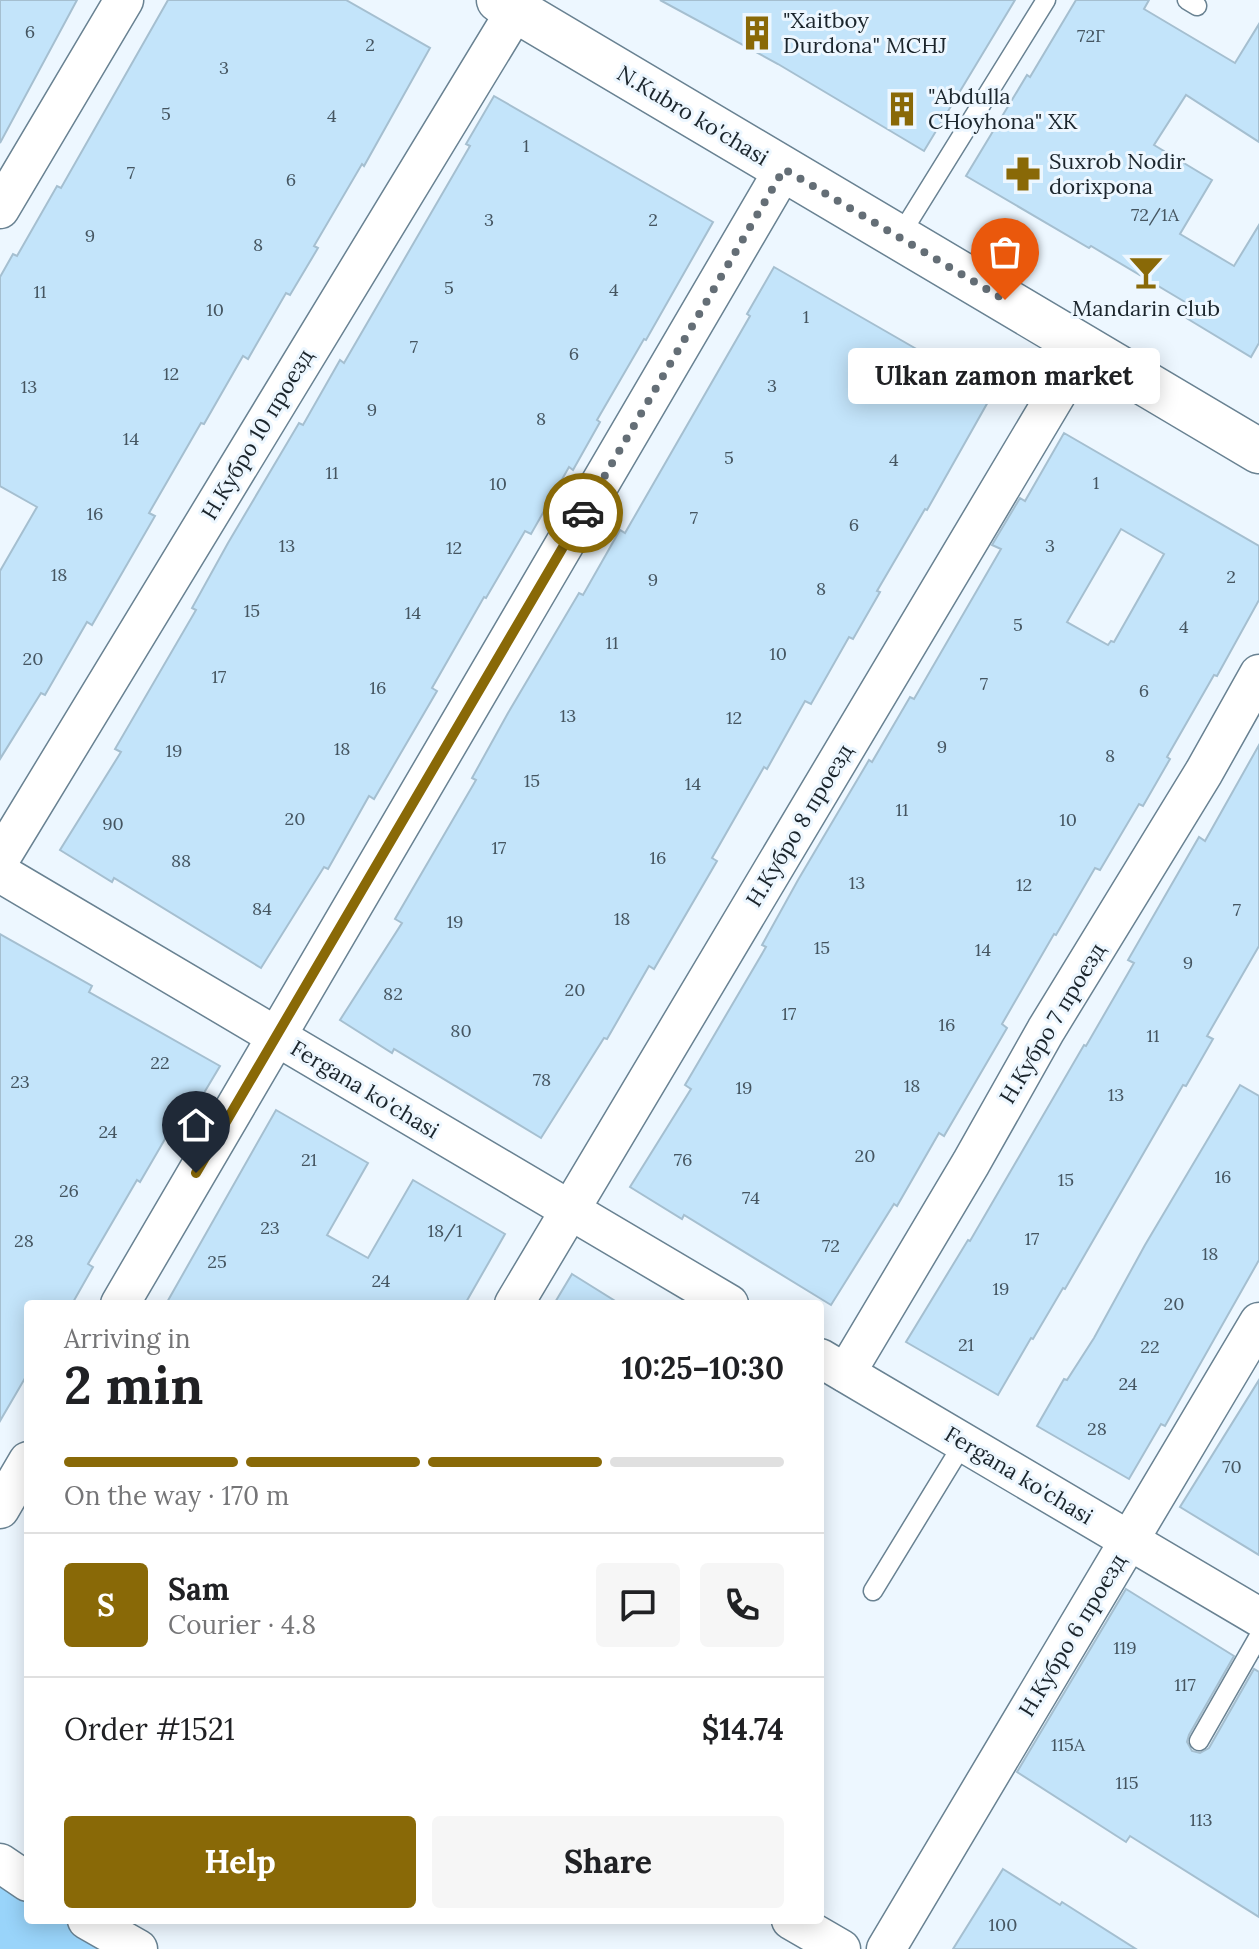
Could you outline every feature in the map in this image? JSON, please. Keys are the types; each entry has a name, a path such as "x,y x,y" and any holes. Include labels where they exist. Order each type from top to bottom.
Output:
{"street":[{"path":"0,209 124,0"},
{"name":"N.Kubro ko'chasi","path":"520,7 784,169 1259,451"},
{"name":"Н.Кубро 10 проезд","path":"0,859 432,144 520,7"},
{"path":"122,1300 784,169"},
{"name":"Н.Кубро 8 проезд","path":"516,1300 1084,348"},
{"name":"Н.Кубро 7 проезд","path":"828,1366 971,1163 1046,1030 1204,772 1259,674"},
{"name":"Fergana ko'chasi","path":"0,873 722,1300"},
{"name":"Н.Кубро 6 проезд","path":"886,1949 1259,1322"},
{"name":"Fergana ko'chasi","path":"828,1366 964,1442 1259,1617"},
{"path":"0,1509 24,1471"},
{"path":"0,1863 24,1879"},
{"path":"94,1924 138,1949"},
{"path":"798,1924 841,1949"}],"lane":[{"path":"899,237 1046,0"},
{"path":"873,1591 964,1442"},
{"path":"1199,1741 1259,1636"}],"shaded area":[{"path":"0,1878 24,1894 24,1924 74,1924 116,1949 0,1949"}],"building":[{"path":"0,0 77,0 0,143"},
{"path":"168,0 346,0 430,48 364,166 362,164 314,246 318,248 290,295 286,293 248,359 243,356 204,424 201,423 149,513 155,516 92,625 87,622 45,695 41,693 0,759 0,571 37,507 0,486 0,277 13,254 17,256 57,186 61,188"},
{"name":"\"Abdulla CHoyhona\" XK","path":"660,0 1015,0 924,151 778,64"},
{"path":"1076,0 1149,0 1144,9 1235,63 1259,24 1259,142 1186,95 1154,145 1212,180 1180,234 1234,266 1259,225 1259,343 1251,357 1178,313 1185,302 966,176"},
{"path":"494,96 713,222 597,420 600,422 573,470 569,467 531,534 525,531 484,597 432,688 437,691 374,799 369,796 328,869 324,867 261,968 114,878 112,882 60,850 121,752 115,749 196,610 192,608 228,543 299,423 303,425 340,360 344,363 470,146 466,144"},
{"path":"774,267 993,393 877,591 880,592 853,639 849,637 811,704 805,701 767,769 764,767 712,858 717,861 654,969 649,966 607,1039 604,1038 541,1138 340,1020 402,923 395,919 476,780 472,778 508,713 579,593 583,595 620,530 625,533 750,316 747,314"},
{"path":"1064,433 1259,546 1259,600 1167,757 1170,759 1143,806 1139,804 1100,870 1095,868 1054,934 1002,1024 1007,1028 944,1136 939,1133 897,1206 894,1204 831,1305 684,1215 682,1219 630,1187 691,1089 685,1085 766,947 762,945 798,880 869,760 872,762 910,697 914,699 1001,549 992,545 1020,498 1025,501","holes":["1121,529 1164,554 1114,642 1108,645 1067,622"]},
{"path":"1259,745 1259,946 1207,1036 1213,1039 1186,1086 1183,1085 1065,1289 1031,1338 998,1395 906,1342 1086,1046 1134,963 1128,960 1199,837 1205,841"},
{"path":"0,934 92,986 89,992 220,1066 192,1113 183,1108 140,1182 137,1180 88,1264 93,1267 74,1300 24,1300 24,1380 0,1421"},
{"path":"1240,1085 1259,1096 1259,1260 1165,1426 1161,1424 1129,1479 1037,1426 1064,1379 1067,1380 1094,1338"},
{"path":"276,1110 368,1163 327,1235 368,1258 413,1180 505,1234 467,1300 168,1300"},
{"path":"572,1274 614,1300 556,1300"},
{"path":"1259,1380 1259,1555 1180,1507"},
{"path":"1126,1589 1234,1656 1189,1735 1187,1742 1192,1751 1200,1753 1209,1748 1254,1669 1259,1672 1259,1917 1130,1836 1126,1842 1017,1772"},
{"path":"1003,1869 1060,1905 1062,1902 1136,1949 953,1949"}],"way so far":[{"path":"583,513 784,169 1005,300"}],"place":[{"name":"\"Xaitboy Durdona\" MCHJ","path":"757,33"},
{"name":"\"Abdulla CHoyhona\" XK","path":"902,109"},
{"name":"Suxrob Nodir dorixpona","path":"1023,174"},
{"name":"Mandarin club","path":"1146,272"},
{"name":"Ulkan zamon market","path":"1005,300"}],"route":[{"path":"196,1173 583,513"}]}
